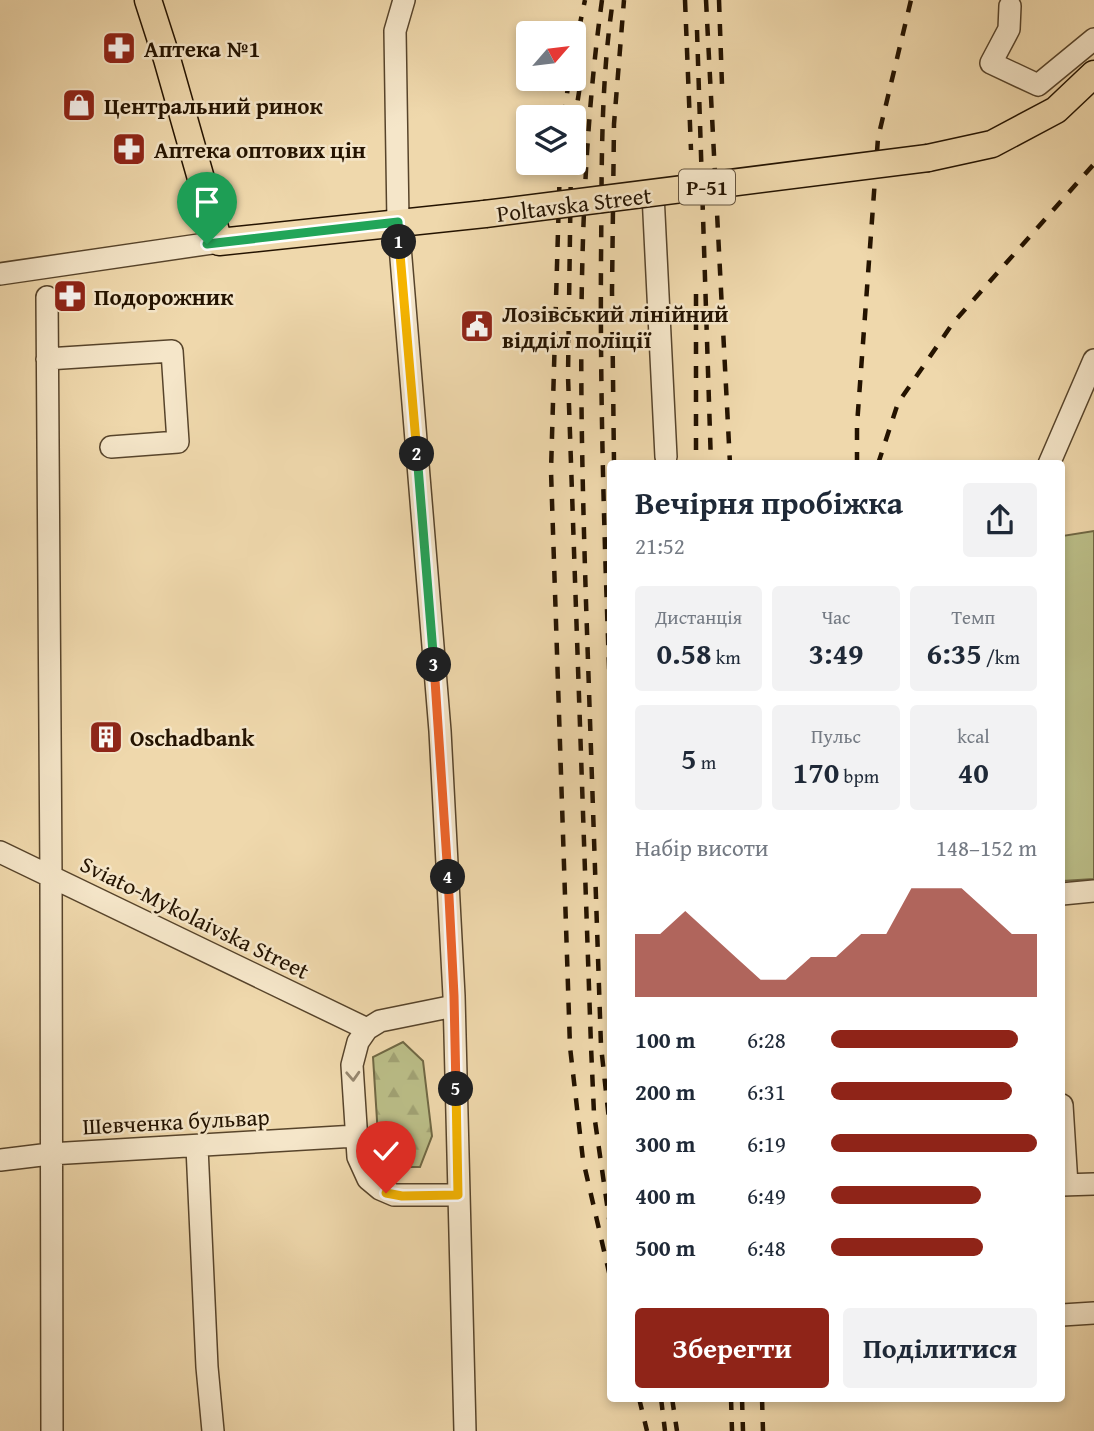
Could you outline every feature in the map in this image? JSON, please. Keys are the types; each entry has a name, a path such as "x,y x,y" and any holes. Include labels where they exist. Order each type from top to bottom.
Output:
{"main road":[{"path":"148,0 219,242"},
{"name":"Poltavska Street","path":"219,242 485,214 928,158 992,144 1056,110 1094,74"}],"street":[{"path":"404,0 395,31 398,222 440,731 454,1006 466,1431"},
{"path":"1010,6 1009,29 991,63 1038,85 1094,38"},
{"path":"653,194 666,457"},
{"path":"0,274 219,242"},
{"path":"47,297 52,1431"},
{"path":"47,359 172,351 178,442 111,447"},
{"path":"1051,460 1094,360"},
{"name":"Sviato-Mykolaivska Street","path":"0,852 367,1030"},
{"path":"1065,894 1094,891"},
{"path":"454,1006 387,1018 367,1030 358,1042 353,1057 356,1136 360,1165 368,1179 380,1189 402,1196 458,1195"},
{"name":"Шевченка бульвар","path":"0,1160 50,1154 356,1136"},
{"path":"197,1147 207,1367 213,1431"},
{"path":"1065,1185 1094,1184"},
{"path":"1065,1315 1094,1313"}],"green space":[{"path":"1094,531 1094,879 1065,881 1065,536"},
{"path":"403,1042 423,1061 432,1136 420,1167 388,1167 378,1136 373,1057"}],"railway":[{"path":"581,21 585,0"},
{"path":"602,0 587,149 581,376 601,1046 607,1101"},
{"path":"607,602 601,260 604,97 613,0"},
{"path":"614,460 614,124 624,0"},
{"path":"685,0 691,150"},
{"path":"706,0 730,460"},
{"path":"719,0 722,85"},
{"path":"857,460 857,425 878,138 911,0"},
{"path":"697,30 711,460"},
{"path":"566,105 567,91"},
{"path":"577,105 579,91"},
{"path":"879,460 898,403 953,323 1094,164"},
{"path":"560,175 551,471 570,1047 583,1160 607,1264"},
{"path":"571,175 568,376 591,1046 594,1114 607,1204"},
{"path":"696,294 696,460"},
{"path":"640,1402 647,1431"},
{"path":"661,1402 665,1431"},
{"path":"673,1402 677,1431"},
{"path":"731,1402 732,1431"},
{"path":"742,1402 743,1431"},
{"path":"762,1402 763,1431"}],"place":[{"name":"Аптека №1","path":"119,48"},
{"name":"Центральний ринок","path":"79,105"},
{"name":"Аптека оптових цін","path":"129,149"},
{"name":"Подорожник","path":"70,296"},
{"name":"Лозівський лінійний відділ поліції","path":"477,326"},
{"name":"Oschadbank","path":"106,737"}],"route":[{"path":"207,244 398,222 440,731 454,996 458,1195 402,1196 386,1193"}]}
